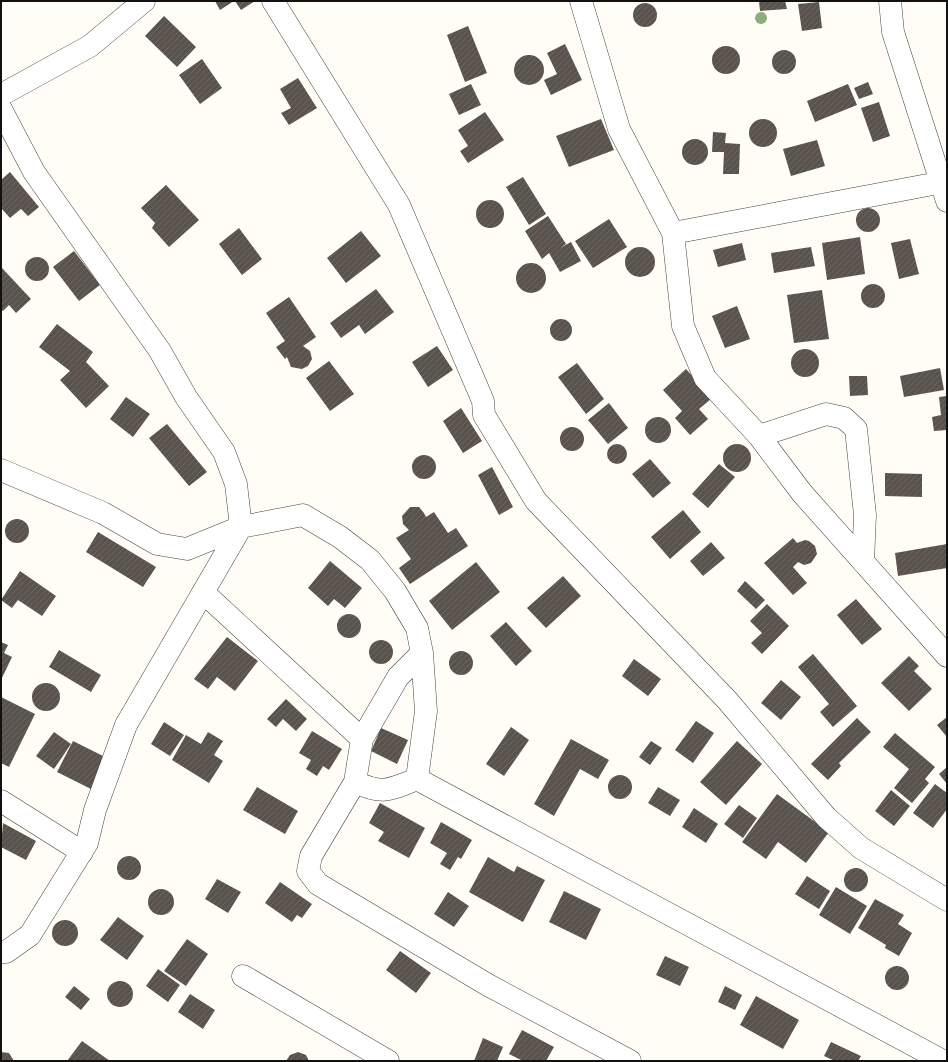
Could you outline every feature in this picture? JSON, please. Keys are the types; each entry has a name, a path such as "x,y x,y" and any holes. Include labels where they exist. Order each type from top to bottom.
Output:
{"street":[{"path":"1,95 90,46 144,1"},
{"path":"273,1 399,205 483,401 484,415 536,501 727,700 826,817 860,848 947,900"},
{"path":"581,1 619,129 673,233 683,326 705,378 759,436 802,493 947,656"},
{"path":"890,1 893,32 946,190"},
{"path":"1,109 34,172 160,351 186,397 224,452 236,484 241,527 126,725 95,810 87,842 82,852 30,935 6,952 1,952"},
{"path":"673,233 933,184 946,190"},
{"path":"759,436 826,414 844,418 856,429 865,515 863,562"},
{"path":"1,470 103,513 157,544 187,549 241,527 304,515 340,537 370,560 395,591 417,628 422,653 426,711 417,779"},
{"path":"204,593 362,739"},
{"path":"422,653 398,677 362,739 355,782 311,856 308,872 318,884 488,985 630,1061"},
{"path":"355,782 370,789 388,791 417,779"},
{"path":"417,779 942,1061"},
{"path":"1,801 82,852"},
{"path":"242,976 388,1061"}],"building":[{"path":"215,1 234,1 220,10"},
{"path":"235,1 255,1 241,10"},
{"path":"759,1 785,1 787,9 760,11"},
{"path":"819,2 822,28 802,31 798,4"},
{"path":"645,3 654,6 657,15 654,24 645,27 636,24 633,15 636,6"},
{"path":"164,16 196,47 177,67 145,36"},
{"path":"468,26 487,73 465,82 447,35"},
{"path":"565,44 582,80 551,95 544,80 557,74 547,53"},
{"path":"726,46 736,50 740,60 736,70 726,74 716,70 712,60 716,50"},
{"path":"784,50 789,51 795,57 795,67 789,73 784,74 779,73 773,67 772,62 773,57 779,51"},
{"path":"529,55 540,59 544,70 540,81 529,85 518,81 514,70 518,59"},
{"path":"202,59 222,88 200,104 179,75"},
{"path":"298,78 317,108 289,125 281,113 291,108 280,89"},
{"path":"868,82 873,94 859,99 854,88"},
{"path":"471,84 481,105 459,115 449,94"},
{"path":"848,84 857,105 815,122 807,101"},
{"path":"879,102 890,136 873,142 861,108"},
{"path":"485,112 504,140 468,163 460,151 468,146 458,130"},
{"path":"601,119 614,150 569,167 556,136"},
{"path":"763,119 773,123 777,133 773,143 763,147 753,143 749,133 753,123"},
{"path":"713,132 726,133 725,143 740,144 739,174 723,174 724,152 712,152"},
{"path":"695,139 704,143 708,152 704,161 695,165 686,161 682,152 686,143"},
{"path":"817,140 825,166 791,176 783,149"},
{"path":"10,172 39,207 28,216 21,209 10,218 1,208 1,180"},
{"path":"523,177 546,214 529,225 506,187"},
{"path":"166,185 199,220 169,247 152,228 155,223 141,208"},
{"path":"490,200 496,201 500,204 503,208 503,220 500,224 496,227 490,228 484,227 480,224 477,220 476,214 477,208 480,204 484,201"},
{"path":"868,208 877,211 880,220 877,229 868,232 859,229 856,220 859,211"},
{"path":"548,216 566,244 560,248 571,242 581,261 560,272 549,253 542,259 525,231"},
{"path":"609,219 627,247 593,268 575,241"},
{"path":"239,228 262,259 242,275 219,244"},
{"path":"361,231 381,256 346,283 327,258"},
{"path":"860,237 865,274 827,280 822,243"},
{"path":"910,239 919,274 899,279 891,243"},
{"path":"742,243 746,260 718,267 713,250"},
{"path":"640,247 651,251 655,262 651,273 640,277 629,273 625,262 629,251"},
{"path":"811,247 815,266 774,273 771,253"},
{"path":"74,251 100,285 79,301 53,267"},
{"path":"32,257 42,257 49,264 49,274 42,281 32,281 25,274 25,264"},
{"path":"531,263 537,264 545,272 545,284 537,292 531,293 525,292 517,284 516,278 517,272 525,264"},
{"path":"2,268 31,299 16,313 9,305 3,311 1,309"},
{"path":"873,284 882,287 885,296 882,305 873,308 864,305 861,296 864,287"},
{"path":"376,289 394,312 365,334 359,325 341,338 330,323"},
{"path":"822,290 829,339 794,343 787,295"},
{"path":"289,297 316,337 303,346 310,351 312,359 308,366 302,369 291,367 287,357 285,359 276,347 285,341 266,313"},
{"path":"737,306 750,339 725,348 712,316"},
{"path":"561,319 569,322 572,330 569,338 561,341 553,338 550,330 553,322"},
{"path":"57,324 93,352 86,362 109,386 86,408 60,380 70,371 39,347"},
{"path":"437,346 453,370 428,387 412,362"},
{"path":"805,349 815,353 819,363 815,373 805,377 795,373 791,363 795,353"},
{"path":"329,361 354,394 330,411 306,378"},
{"path":"577,363 604,399 586,414 558,377"},
{"path":"940,368 944,390 904,397 900,376"},
{"path":"686,369 712,398 699,409 708,419 690,435 675,418 682,411 663,390"},
{"path":"849,376 867,376 868,395 850,396"},
{"path":"947,396 947,430 934,431 932,417 941,415 939,397"},
{"path":"126,397 150,414 133,437 110,419"},
{"path":"609,403 628,428 608,444 588,420"},
{"path":"461,408 482,441 463,453 443,421"},
{"path":"658,417 667,421 671,430 667,439 658,443 649,439 645,430 649,421"},
{"path":"167,424 207,472 189,486 149,438"},
{"path":"572,427 577,428 583,434 583,444 577,450 572,451 567,450 561,444 560,439 561,434 567,428"},
{"path":"617,444 624,447 627,454 624,461 617,464 610,461 607,454 610,447"},
{"path":"737,444 747,448 751,458 747,468 737,472 727,468 723,458 727,448"},
{"path":"424,455 433,458 436,467 433,476 424,479 415,476 412,467 415,458"},
{"path":"650,459 671,483 653,498 632,474"},
{"path":"719,464 735,477 708,508 692,494"},
{"path":"492,467 513,507 499,515 478,475"},
{"path":"885,473 922,474 922,497 885,496"},
{"path":"410,507 419,507 426,517 434,512 448,533 456,528 468,546 410,584 399,568 411,559 396,538 409,530 403,524 402,516"},
{"path":"683,510 701,532 670,559 651,537"},
{"path":"17,519 26,522 29,531 26,540 17,543 8,540 5,531 8,522"},
{"path":"98,532 156,567 143,587 86,552"},
{"path":"793,538 797,543 805,540 809,541 815,546 817,554 811,563 804,565 798,562 793,567 807,583 793,595 764,563"},
{"path":"711,542 725,558 703,576 690,561"},
{"path":"947,544 947,568 898,576 895,553"},
{"path":"330,561 362,588 345,608 334,599 328,606 308,588"},
{"path":"476,562 500,592 452,630 429,601"},
{"path":"20,571 56,596 42,616 18,600 12,608 1,600"},
{"path":"563,576 581,596 546,628 527,608"},
{"path":"745,581 765,600 756,609 737,591"},
{"path":"856,599 882,629 862,645 837,615"},
{"path":"767,604 789,626 762,654 751,643 762,633 750,621"},
{"path":"349,614 358,617 361,626 358,635 349,638 340,635 337,626 340,617"},
{"path":"506,622 532,651 516,666 490,636"},
{"path":"227,637 258,661 235,691 217,677 208,689 194,679"},
{"path":"381,640 390,643 393,652 390,661 381,664 372,661 369,652 372,643"},
{"path":"1,642 8,645 4,653 12,657 1,680"},
{"path":"59,650 101,675 91,692 49,667"},
{"path":"461,651 470,654 473,663 470,672 461,675 452,672 449,663 452,654"},
{"path":"813,654 857,706 833,727 820,712 829,704 798,667"},
{"path":"909,656 919,666 914,671 932,689 909,711 881,683"},
{"path":"634,659 661,679 648,696 622,676"},
{"path":"781,680 801,697 781,720 761,703"},
{"path":"46,683 56,687 60,697 56,707 46,711 36,707 32,697 36,687"},
{"path":"1,697 35,714 9,767 1,763"},
{"path":"286,699 307,719 296,731 283,719 276,727 267,719"},
{"path":"947,717 947,737 937,725"},
{"path":"857,718 871,732 839,763 841,766 828,780 811,764"},
{"path":"696,721 714,733 693,763 675,750"},
{"path":"164,722 184,735 170,756 151,744"},
{"path":"511,727 529,740 504,776 486,764"},
{"path":"381,728 408,740 397,764 371,751"},
{"path":"312,731 342,749 329,770 323,766 317,776 306,769 311,760 299,753"},
{"path":"54,732 71,744 54,769 36,756"},
{"path":"208,732 223,741 214,755 223,761 209,783 172,760 186,735 201,744"},
{"path":"895,733 935,767 925,779 929,783 912,803 894,788 909,769 883,747"},
{"path":"571,739 609,760 598,779 580,769 554,816 534,804"},
{"path":"73,741 107,758 91,789 57,772"},
{"path":"651,741 662,748 650,765 639,757"},
{"path":"737,741 762,764 726,805 700,782"},
{"path":"947,767 947,784 939,774"},
{"path":"620,775 628,779 632,787 628,795 620,799 612,795 608,787 612,779"},
{"path":"935,784 947,793 947,809 933,828 913,813"},
{"path":"257,787 298,811 285,834 243,810"},
{"path":"658,787 680,800 670,816 648,803"},
{"path":"891,790 910,806 894,826 875,811"},
{"path":"777,794 829,832 806,863 778,842 766,859 742,842"},
{"path":"380,803 425,828 409,858 378,841 384,832 369,823"},
{"path":"739,805 757,818 743,838 724,824"},
{"path":"694,808 718,824 706,843 682,827"},
{"path":"441,822 472,840 461,859 458,857 450,870 440,864 447,853 430,843"},
{"path":"3,823 36,841 26,860 1,847"},
{"path":"129,856 138,859 141,868 138,877 129,880 120,877 117,868 120,859"},
{"path":"488,857 514,872 517,866 545,880 523,922 469,892"},
{"path":"856,868 864,872 868,880 864,888 856,892 848,888 844,880 848,872"},
{"path":"807,876 830,891 819,909 795,894"},
{"path":"217,879 241,892 228,913 205,899"},
{"path":"280,882 312,904 302,918 297,915 292,922 265,903"},
{"path":"836,887 867,906 850,934 819,915"},
{"path":"161,889 170,893 174,902 170,911 161,915 152,911 148,902 152,893"},
{"path":"564,891 601,909 586,940 549,922"},
{"path":"448,892 469,906 454,927 434,914"},
{"path":"875,899 904,915 898,924 912,933 899,956 885,948 886,945 858,928"},
{"path":"118,917 144,936 127,960 100,940"},
{"path":"65,920 74,924 78,933 74,942 65,946 56,942 52,933 56,924"},
{"path":"187,939 208,954 186,986 164,971"},
{"path":"400,951 431,973 416,993 386,970"},
{"path":"665,956 689,967 680,986 656,975"},
{"path":"897,966 905,970 909,978 905,986 897,990 889,986 885,978 889,970"},
{"path":"158,969 180,985 168,1002 146,986"},
{"path":"120,981 129,985 133,994 129,1003 120,1007 111,1003 107,994 111,985"},
{"path":"74,986 90,999 81,1010 65,997"},
{"path":"725,986 742,995 735,1010 718,1002"},
{"path":"190,994 215,1010 203,1029 178,1012"},
{"path":"756,996 799,1020 783,1049 740,1025"},
{"path":"522,1030 554,1047 546,1061 523,1061 509,1054"},
{"path":"483,1038 503,1047 497,1061 474,1061"},
{"path":"82,1041 110,1061 67,1061"},
{"path":"831,1042 861,1056 858,1061 835,1061 824,1056"},
{"path":"1,1052 9,1053 14,1061 1,1061"},
{"path":"298,1052 306,1055 309,1061 286,1061 290,1055"}]}
